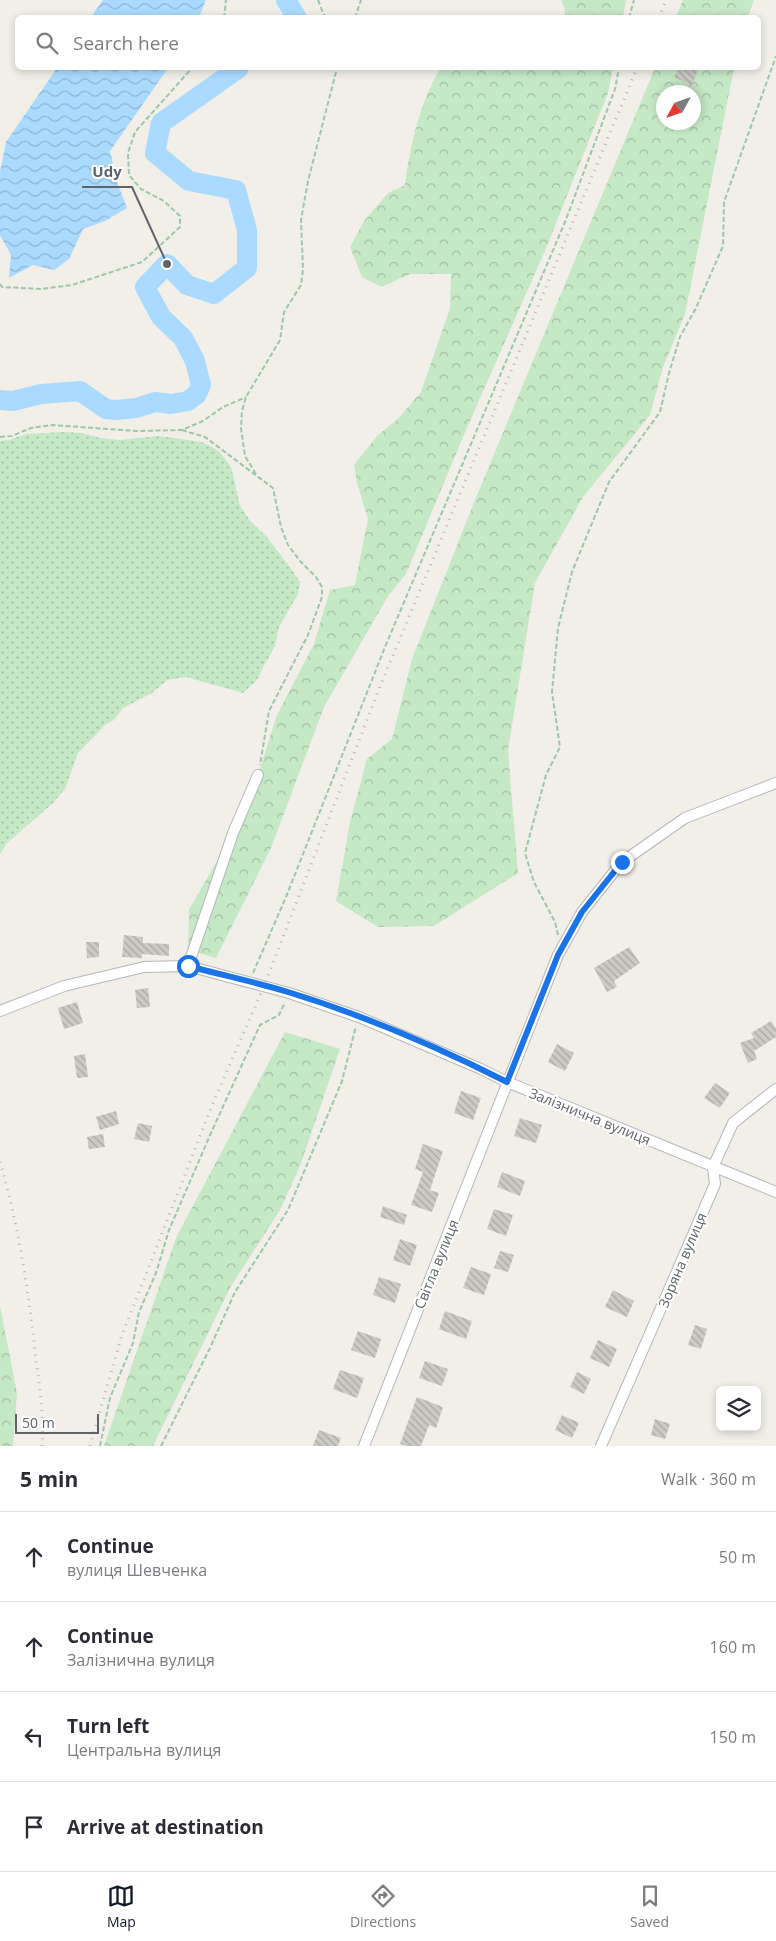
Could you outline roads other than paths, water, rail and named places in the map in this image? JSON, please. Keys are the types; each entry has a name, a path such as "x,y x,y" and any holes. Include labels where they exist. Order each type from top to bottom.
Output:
{"street":[{"path":"188,966 234,833 258,775"},
{"name":"Світла вулиця","path":"364,1446 558,955 582,912 622,862 685,818 776,783"},
{"name":"Залізнична вулиця","path":"0,1011 64,986 144,967 188,966 289,992 359,1017 507,1082 776,1192"},
{"name":"Зоряна вулиця","path":"601,1446 715,1184 713,1167 734,1123 776,1089"}],"water":[{"path":"103,0 206,0 200,15 92,15"},
{"path":"56,70 167,70 110,151 117,182 127,208 105,221 83,229 69,259 54,270 33,265 9,278 11,255 0,235 0,172 6,142"}],"waterway":[{"path":"286,0 295,15"},
{"path":"0,400 13,401 41,394 80,391 106,409 116,410 136,408 155,402 171,404 188,401 197,394 201,385 195,361 183,338 161,317 145,287 167,264 187,285 214,294 247,268 247,230 236,190 189,181 155,153 161,123 236,70"}],"railway":[{"path":"660,15 666,0"},
{"path":"90,1446 121,1338 213,1103 264,986 379,689 636,70"},
{"path":"0,1162 12,1209 26,1279 41,1398 42,1446"}],"place":[{"name":"Udy","path":"167,264"}]}
